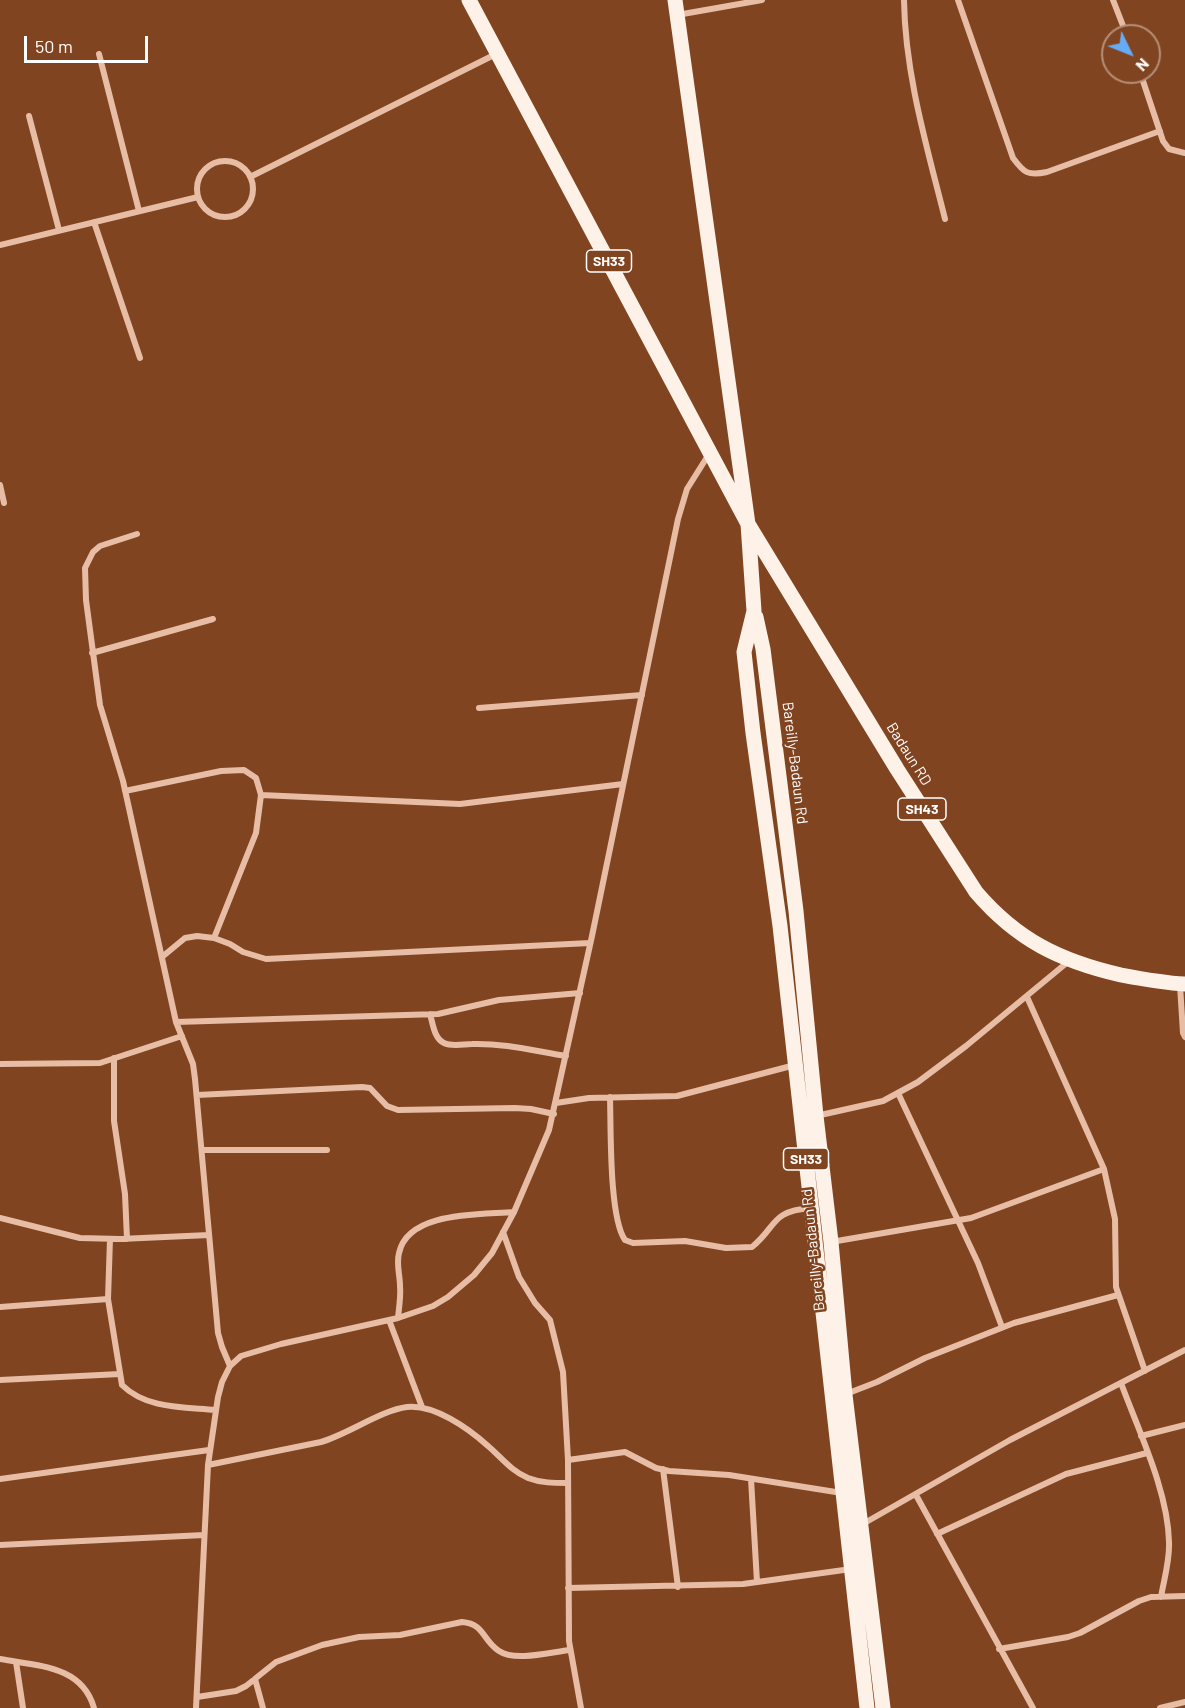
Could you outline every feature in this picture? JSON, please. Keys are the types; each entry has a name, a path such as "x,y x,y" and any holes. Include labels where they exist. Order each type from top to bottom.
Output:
{"main road":[{"name":"SH33","path":"469,0 748,524"},
{"name":"SH33","path":"676,8 748,524 754,611 744,652 796,1065 867,1708"},
{"name":"Badaun RD","path":"748,524 885,749 976,892 992,910 1024,937 1069,961 1131,977 1183,984"},
{"name":"Bareilly-Badaun Rd","path":"754,611 763,649 796,911 845,1395 883,1708"}],"street":[{"path":"676,8 762,0"},
{"path":"904,0 906,48 945,219"},
{"path":"958,0 1013,158 1023,171 1034,175 1047,172 1160,131"},
{"path":"1113,0 1122,24"},
{"path":"250,177 498,53"},
{"path":"99,54 139,211"},
{"path":"1144,84 1163,141 1169,149 1185,153"},
{"path":"29,116 59,230"},
{"path":"220,161 230,161 247,171 253,188 252,197 242,212 233,216 216,216 202,205 198,197 199,179 211,165 220,161"},
{"path":"0,245 198,197"},
{"path":"94,222 140,358"},
{"path":"196,1708 209,1450 222,1382 230,1366 241,1356 269,1347 398,1318 433,1306 461,1287 485,1263 514,1212 554,1114 682,500 695,474 709,454"},
{"path":"0,485 4,503"},
{"path":"138,534 100,546 88,558 85,568 86,592 92,653 100,705 125,791 176,1022 193,1064 218,1333 230,1366"},
{"path":"92,653 213,619"},
{"path":"479,708 642,695"},
{"path":"125,791 197,775 244,770 256,778 261,795 256,833 214,938"},
{"path":"261,795 460,804 623,784"},
{"path":"162,957 185,938 197,936 214,938 243,952 266,958 590,943"},
{"path":"816,1116 869,1105 898,1093 940,1066 1069,961"},
{"path":"1183,984 1183,1033 1185,1037"},
{"path":"176,1022 430,1014 450,1012 499,1000 580,993"},
{"path":"1027,997 1104,1169 1115,1219 1114,1273 1118,1295 1145,1371"},
{"path":"430,1014 437,1037 443,1043 450,1045 479,1044 566,1056"},
{"path":"0,1064 89,1064 182,1036"},
{"path":"114,1058 114,1121 125,1194 127,1239"},
{"path":"556,1103 610,1097 677,1095 796,1065"},
{"path":"197,1095 362,1087 370,1088 387,1106 398,1110 515,1108 554,1114"},
{"path":"898,1093 978,1263 1002,1327"},
{"path":"610,1097 617,1223 625,1240 633,1243 685,1241 726,1248 752,1247 758,1243 773,1222 786,1213 812,1208"},
{"path":"202,1150 327,1150"},
{"path":"831,1242 958,1221 991,1212 1104,1169"},
{"path":"398,1318 400,1293 398,1260 402,1243 407,1236 416,1228 442,1219 514,1212"},
{"path":"0,1218 80,1238 127,1239 209,1235"},
{"path":"503,1232 519,1277 535,1303 550,1320 563,1372 568,1460 570,1650 581,1708"},
{"path":"110,1239 108,1299 122,1385 139,1398 153,1403 215,1410"},
{"path":"845,1395 925,1358 1002,1327 1118,1295"},
{"path":"0,1308 108,1299"},
{"path":"389,1320 422,1407"},
{"path":"847,1532 1010,1440 1185,1350"},
{"path":"0,1380 120,1374"},
{"path":"1121,1383 1164,1500 1170,1545 1161,1597"},
{"path":"208,1465 321,1442 394,1410 422,1407 444,1415 487,1444 512,1469 527,1477 544,1482 568,1483"},
{"path":"1141,1436 1185,1425"},
{"path":"0,1479 209,1450"},
{"path":"568,1460 625,1452 656,1468 843,1493"},
{"path":"937,1534 1066,1474 1147,1454"},
{"path":"663,1469 678,1587"},
{"path":"751,1479 757,1582"},
{"path":"916,1495 1033,1708"},
{"path":"0,1545 204,1534"},
{"path":"568,1588 678,1587 757,1582 851,1569"},
{"path":"999,1649 1080,1633 1139,1601 1185,1596"},
{"path":"197,1697 236,1691 246,1686 276,1662 322,1645 359,1637 400,1635 462,1622 471,1623 480,1628 499,1651 511,1655 527,1656 570,1650"},
{"path":"0,1659 66,1673 87,1689 94,1708"},
{"path":"16,1662 23,1708"},
{"path":"255,1679 263,1708"},
{"path":"1163,1708 1185,1702"}]}
